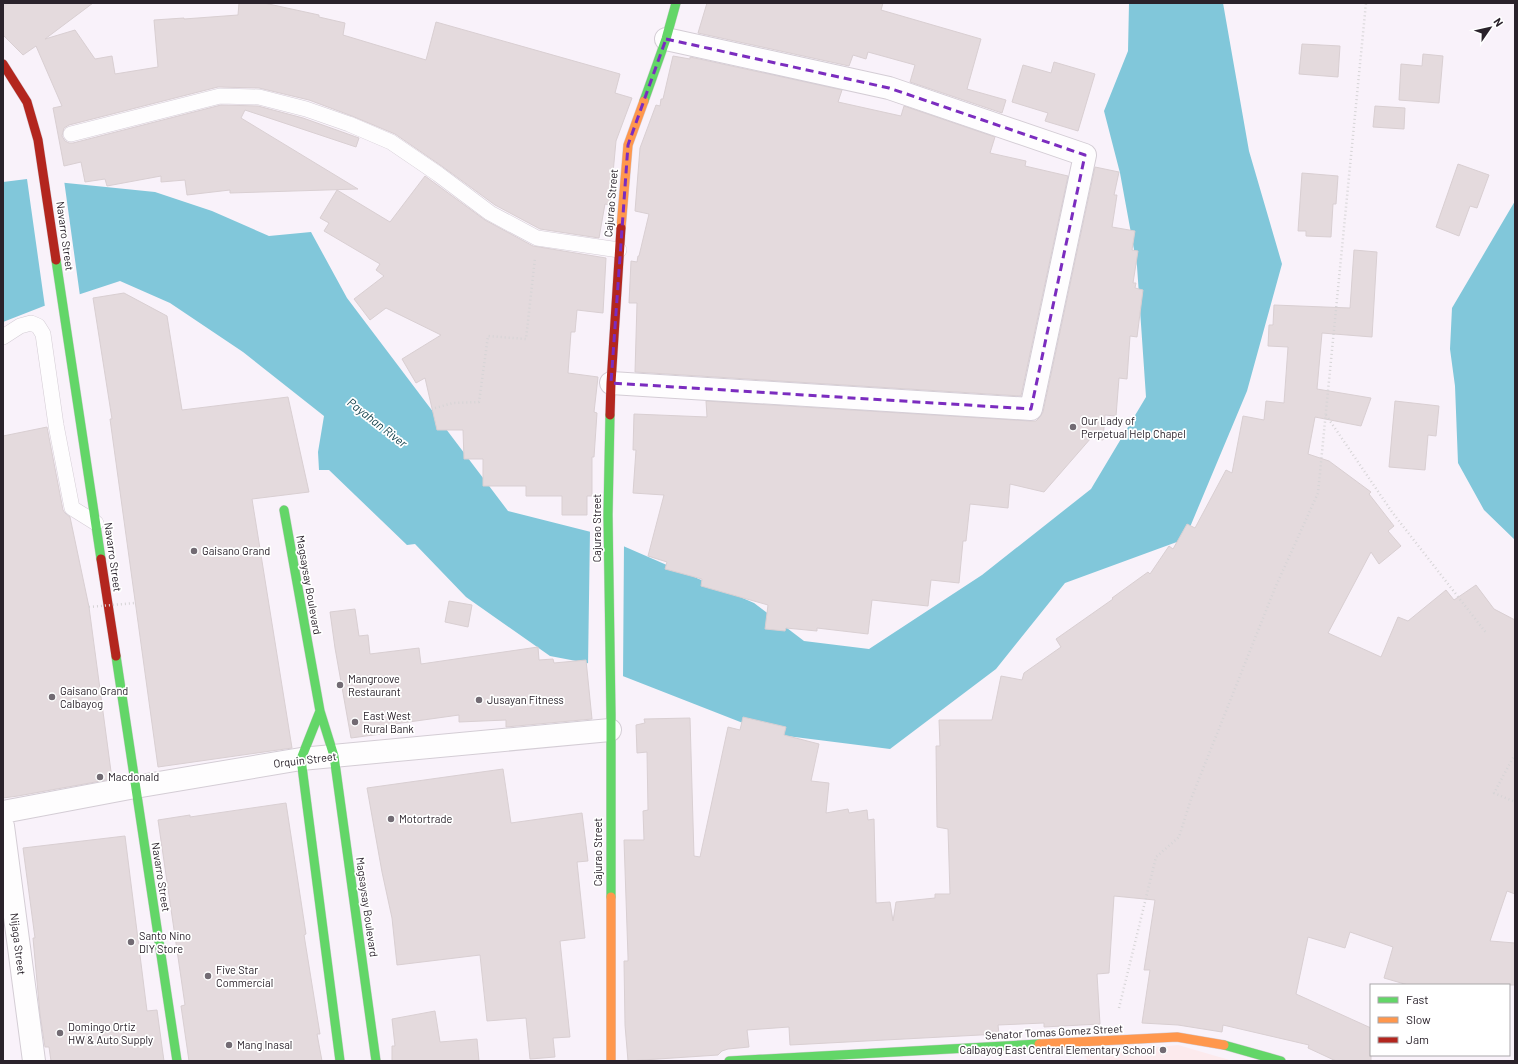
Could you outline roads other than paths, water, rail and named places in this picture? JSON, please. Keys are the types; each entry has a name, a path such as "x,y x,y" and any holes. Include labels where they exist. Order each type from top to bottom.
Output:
{"street":[{"name":"Cajurao Street","path":"611,1061 608,515 611,383 619,250 628,145 666,39 676,3"},
{"path":"611,383 1031,409 1085,155 889,88 666,39"},
{"name":"Navarro Street","path":"3,64 28,102 38,140 45,176 177,1061"},
{"name":"Magsaysay Boulevard","path":"284,510 320,710 334,756 376,1061"},
{"path":"320,710 301,759 340,1061"},
{"name":"Orquin Street","path":"3,812 135,787 301,759 610,723"},
{"name":"Nijaga Street","path":"3,826 34,1061"},
{"name":"Senator Tomas Gomez Street","path":"729,1061 1177,1038 1193,1039 1213,1043 1281,1061"}],"lane":[{"path":"71,134 220,96 259,97 306,109 349,124 391,142 438,174 490,213 537,238 619,250"},
{"path":"3,337 20,326 31,323 38,326 43,334 56,425 72,508 96,523"}],"water":[{"name":"Payahan River","path":"1129,3 1223,3 1249,151 1282,264 1247,391 1185,539 1065,583 996,669 890,749 771,734 592,664 550,656 466,597 415,544 407,545 329,470 319,470 318,452 324,416 243,352 170,303 120,281 44,306 3,322 3,182 27,179 155,192 212,211 269,236 311,232 347,298 508,511 591,532 754,603 804,641 869,649 982,575 1091,489 1146,397 1137,266 1120,173 1104,111 1128,51"},
{"path":"1515,201 1515,540 1484,510 1458,463 1455,386 1450,349 1452,308"}],"place":[{"name":"Our Lady of Perpetual Help Chapel","path":"1073,427"},
{"name":"Gaisano Grand","path":"194,551"},
{"name":"Mangroove Restaurant","path":"340,685"},
{"name":"Gaisano Grand Calbayog","path":"52,697"},
{"name":"Jusayan Fitness","path":"479,700"},
{"name":"East West Rural Bank","path":"355,722"},
{"name":"Macdonald","path":"100,777"},
{"name":"Motortrade","path":"391,819"},
{"name":"Santo Nino DIY Store","path":"131,942"},
{"name":"Five Star Commercial","path":"208,976"},
{"name":"Domingo Ortiz HW & Auto Supply","path":"60,1033"},
{"name":"Mang Inasal","path":"229,1045"},
{"name":"Calbayog East Central Elementary School","path":"1163,1050"}]}
